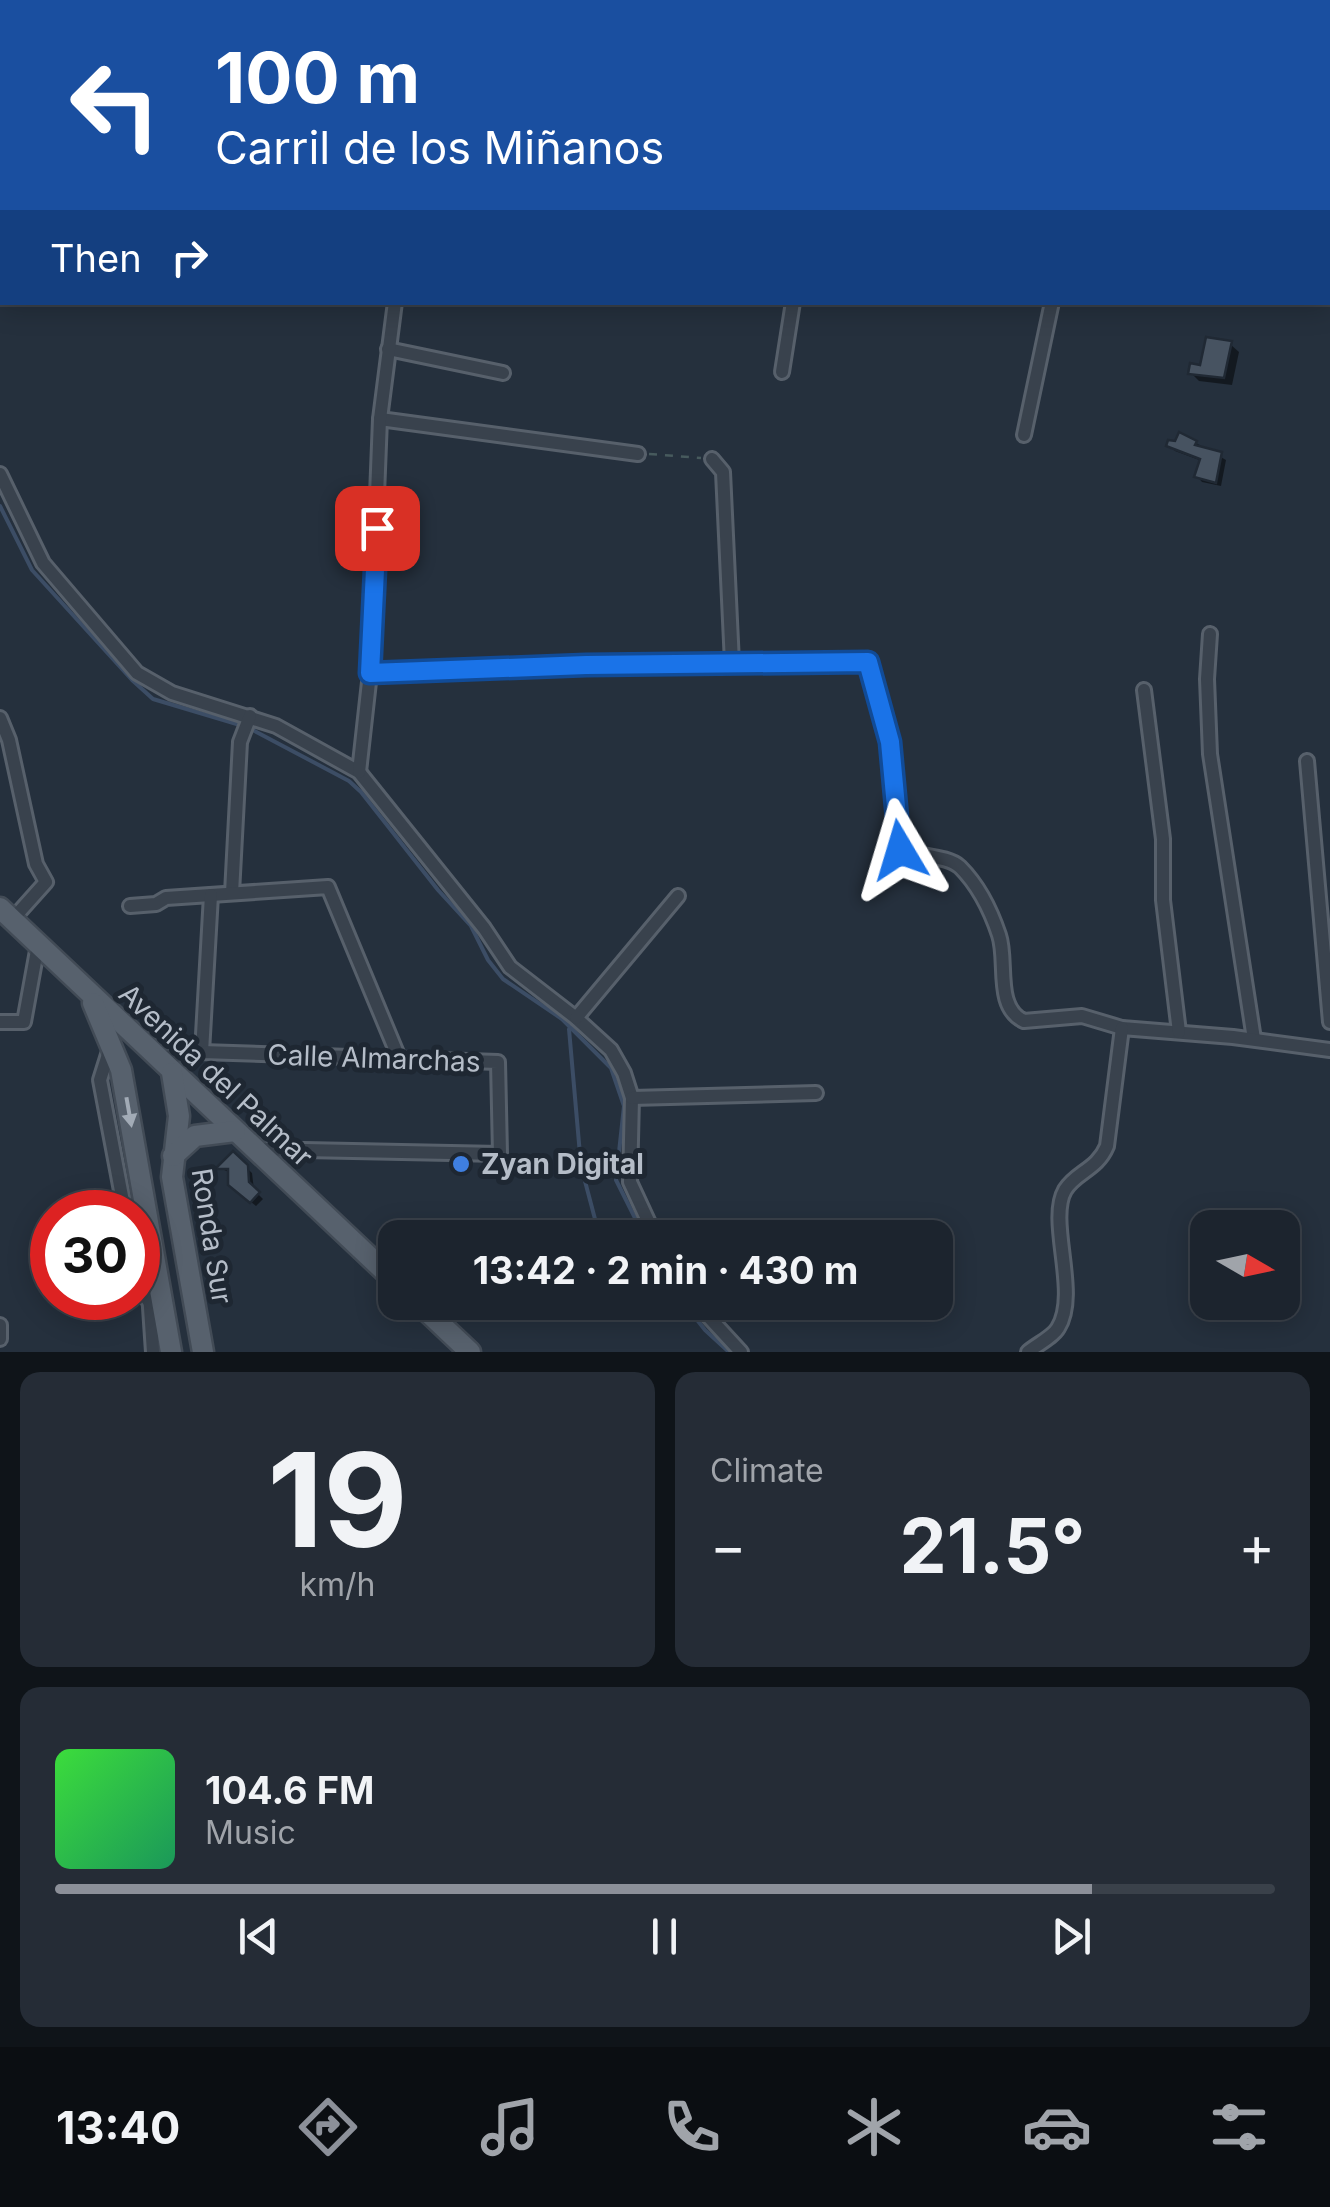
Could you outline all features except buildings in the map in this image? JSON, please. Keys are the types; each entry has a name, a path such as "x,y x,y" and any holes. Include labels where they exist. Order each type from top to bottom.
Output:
{"main road":[{"name":"Avenida del Palmar","path":"6,914 378,1265"},
{"path":"84,988 112,1043 123,1080 143,1190"},
{"name":"Ronda Sur","path":"165,1064 177,1088 179,1116 172,1177 204,1352"},
{"path":"173,1156 187,1141 202,1133 235,1130"},
{"path":"142,1183 149,1169 160,1170 176,1241 188,1264"},
{"path":"160,1286 172,1352"},
{"path":"437,1320 470,1352"}],"street":[{"path":"359,772 370,673 380,419 395,305"},
{"path":"782,372 793,305"},
{"path":"1024,435 1051,305"},
{"path":"388,349 503,373"},
{"path":"380,419 638,454"},
{"path":"712,459 723,472 732,663"},
{"path":"0,474 42,563 137,672 172,692 276,726 359,772 484,928 510,968 611,1050 624,1072 632,1098 628,1170 647,1220"},
{"path":"1210,634 1210,754 1254,1039"},
{"path":"370,673 868,662 890,742 900,850 957,863 981,894 1000,938 1010,1009 1024,1021 1082,1016 1122,1028 1330,1050"},
{"path":"1144,690 1163,839 1163,900 1179,1032"},
{"path":"232,893 240,742 250,716"},
{"path":"0,718 9,740 36,864 46,882 6,914"},
{"path":"1307,761 1330,1022"},
{"path":"130,906 156,904 166,898 328,887 399,1058"},
{"path":"202,1052 212,894"},
{"path":"576,1018 678,896"},
{"path":"0,1022 24,1022 38,944"},
{"path":"1028,1352 1058,1329 1066,1301 1061,1208 1065,1190 1101,1160 1107,1146 1122,1028"},
{"path":"112,1043 100,1080 121,1190"},
{"name":"Calle Almarchas","path":"165,1064 202,1052 498,1062 500,1154 255,1149"},
{"path":"632,1098 816,1093"},
{"path":"151,1320 153,1352"},
{"path":"712,1320 741,1352"},
{"path":"0,1325 0,1340"}],"path":[{"path":"638,454 712,459"}],"waterway":[{"path":"0,506 32,570 132,680 153,699 240,725"},
{"path":"249,728 349,781 361,792 471,926 488,960 503,979 562,1019 611,1068 624,1106 616,1180 636,1220"},
{"path":"569,1029 581,1166 595,1220"},
{"path":"697,1320 729,1352"}],"place":[{"name":"Zyan Digital","path":"461,1164"}],"route":[{"path":"377,528 370,673 446,668 868,662 890,742 900,850"}]}
